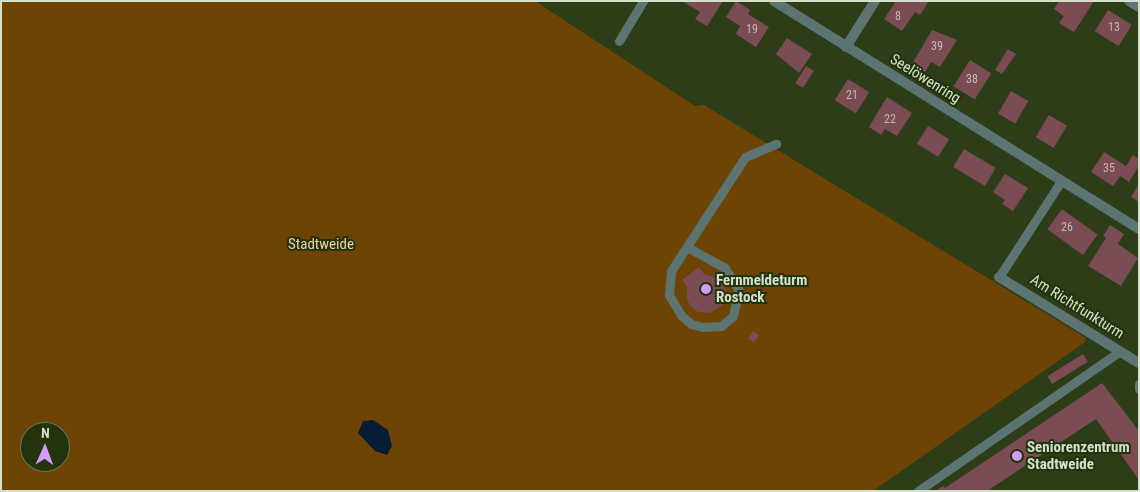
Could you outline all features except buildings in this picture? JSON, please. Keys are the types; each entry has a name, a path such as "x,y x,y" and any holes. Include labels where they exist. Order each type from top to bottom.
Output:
{"street":[{"name":"Seelöwenring","path":"774,1 1139,229"},
{"path":"846,47 875,1"},
{"path":"1130,1 1139,7"},
{"name":"Am Richtfunkturm","path":"999,277 1139,363"}],"lane":[{"path":"619,41 643,1"},
{"path":"687,247 725,268 736,284 738,305 733,316 721,326 702,327 691,324 681,315 670,295 671,271 745,157 776,144"},
{"path":"999,277 1061,182"},
{"path":"918,491 1120,351"},
{"path":"1139,384 1139,389"}],"green space":[{"name":"Stadtweide","path":"1,1 535,1 695,106 704,105 1086,338 1085,342 873,491 1,491"}],"water":[{"path":"373,420 388,430 392,446 387,455 375,451 358,433 363,421"}],"place":[{"name":"Fernmeldeturm Rostock","path":"706,289"},
{"name":"Seniorenzentrum Stadtweide","path":"1017,456"}]}
